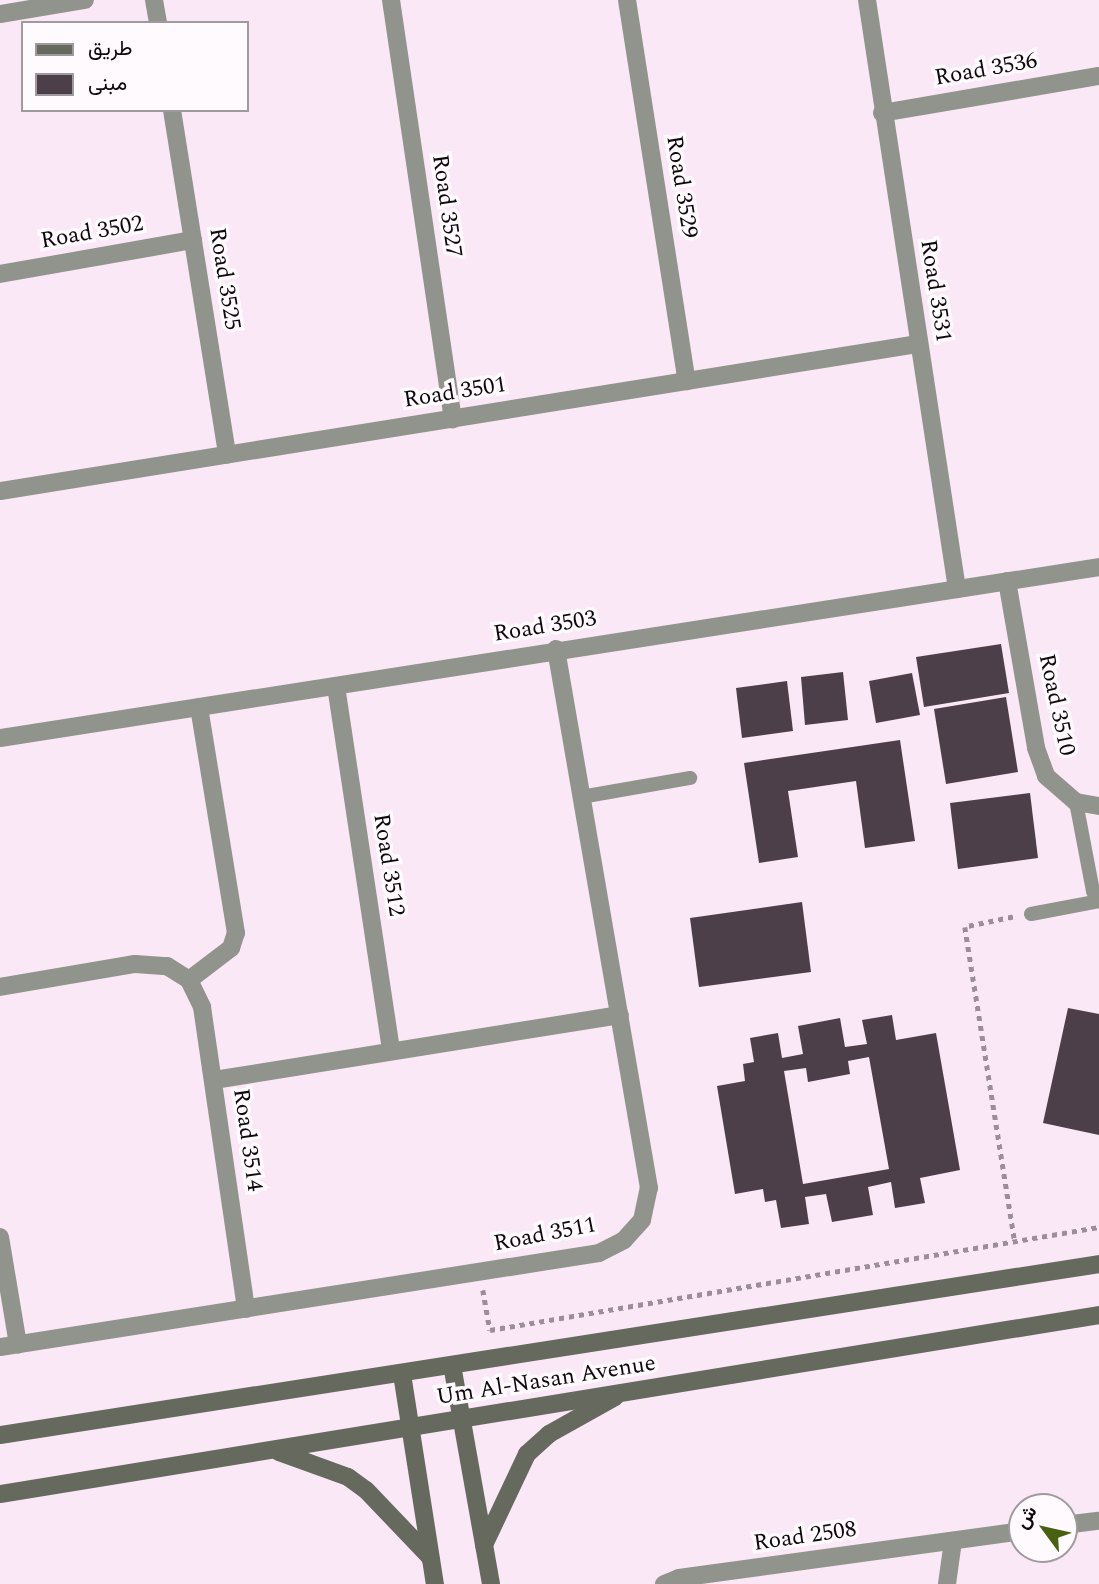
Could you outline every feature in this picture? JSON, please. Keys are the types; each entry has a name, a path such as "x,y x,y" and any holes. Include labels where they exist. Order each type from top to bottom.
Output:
{"main road":[{"name":"Um Al-Nasan Avenue","path":"0,1435 1099,1264"},
{"name":"Um Al-Nasan Avenue","path":"0,1494 1099,1315"},
{"path":"452,1365 459,1419 491,1584"},
{"path":"402,1374 435,1584"},
{"path":"484,1545 527,1454 549,1434 621,1393"},
{"path":"274,1450 348,1477 366,1490 430,1557"}],"street":[{"path":"0,14 85,0"},
{"path":"154,0 158,21"},
{"name":"Road 3527","path":"391,0 453,419"},
{"name":"Road 3529","path":"627,0 687,381"},
{"name":"Road 3531","path":"867,0 882,113 957,589"},
{"name":"Road 3536","path":"882,113 1099,76"},
{"name":"Road 3525","path":"172,112 227,455"},
{"name":"Road 3502","path":"0,274 193,240"},
{"name":"Road 3501","path":"0,491 918,344"},
{"name":"Road 3503","path":"0,738 1099,566"},
{"name":"Road 3510","path":"1007,581 1037,748 1046,776 1076,802"},
{"name":"Road 3511","path":"0,1347 599,1253 624,1240 642,1220 649,1188 556,649"},
{"name":"Road 3512","path":"336,685 391,1051"},
{"path":"0,986 135,964 167,965 189,980 231,948 236,926 200,707"},
{"path":"1076,802 1099,806"},
{"name":"Road 3514","path":"189,980 202,1007 246,1309"},
{"path":"214,1080 620,1015"},
{"path":"0,1237 19,1344"},
{"path":"1078,1523 1099,1521"},
{"name":"Road 2508","path":"664,1584 678,1578 1008,1533"},
{"path":"947,1584 953,1541"}],"lane":[{"path":"581,797 690,778"},
{"path":"1031,914 1099,901 1093,891 1076,802"}],"path":[{"path":"1015,1241 965,927 1031,914"},
{"path":"490,1329 1099,1227"},
{"path":"480,1272 495,1358"}],"building":[{"path":"1001,644 1009,693 924,707 916,657"},
{"path":"843,672 848,720 805,725 801,677"},
{"path":"912,673 920,715 876,723 869,681"},
{"path":"787,681 793,731 742,738 736,688"},
{"path":"1006,697 1018,772 946,784 934,709"},
{"path":"900,740 915,841 865,848 856,781 788,791 798,857 759,863 744,763"},
{"path":"1030,793 1038,858 958,869 950,803"},
{"path":"802,902 811,972 699,987 690,918"},
{"path":"1068,1008 1099,1014 1099,1135 1043,1123"},
{"path":"892,1015 896,1040 936,1033 960,1170 920,1178 925,1203 895,1208 891,1182 868,1187 873,1215 832,1222 826,1194 805,1197 809,1224 781,1228 776,1200 765,1202 763,1189 735,1194 717,1086 745,1081 743,1064 754,1062 750,1038 778,1033 782,1058 803,1054 798,1026 840,1018 845,1047 867,1044 862,1020","holes":["869,1057 889,1169 803,1184 784,1071 806,1068 808,1082 850,1074 848,1061"]}]}
